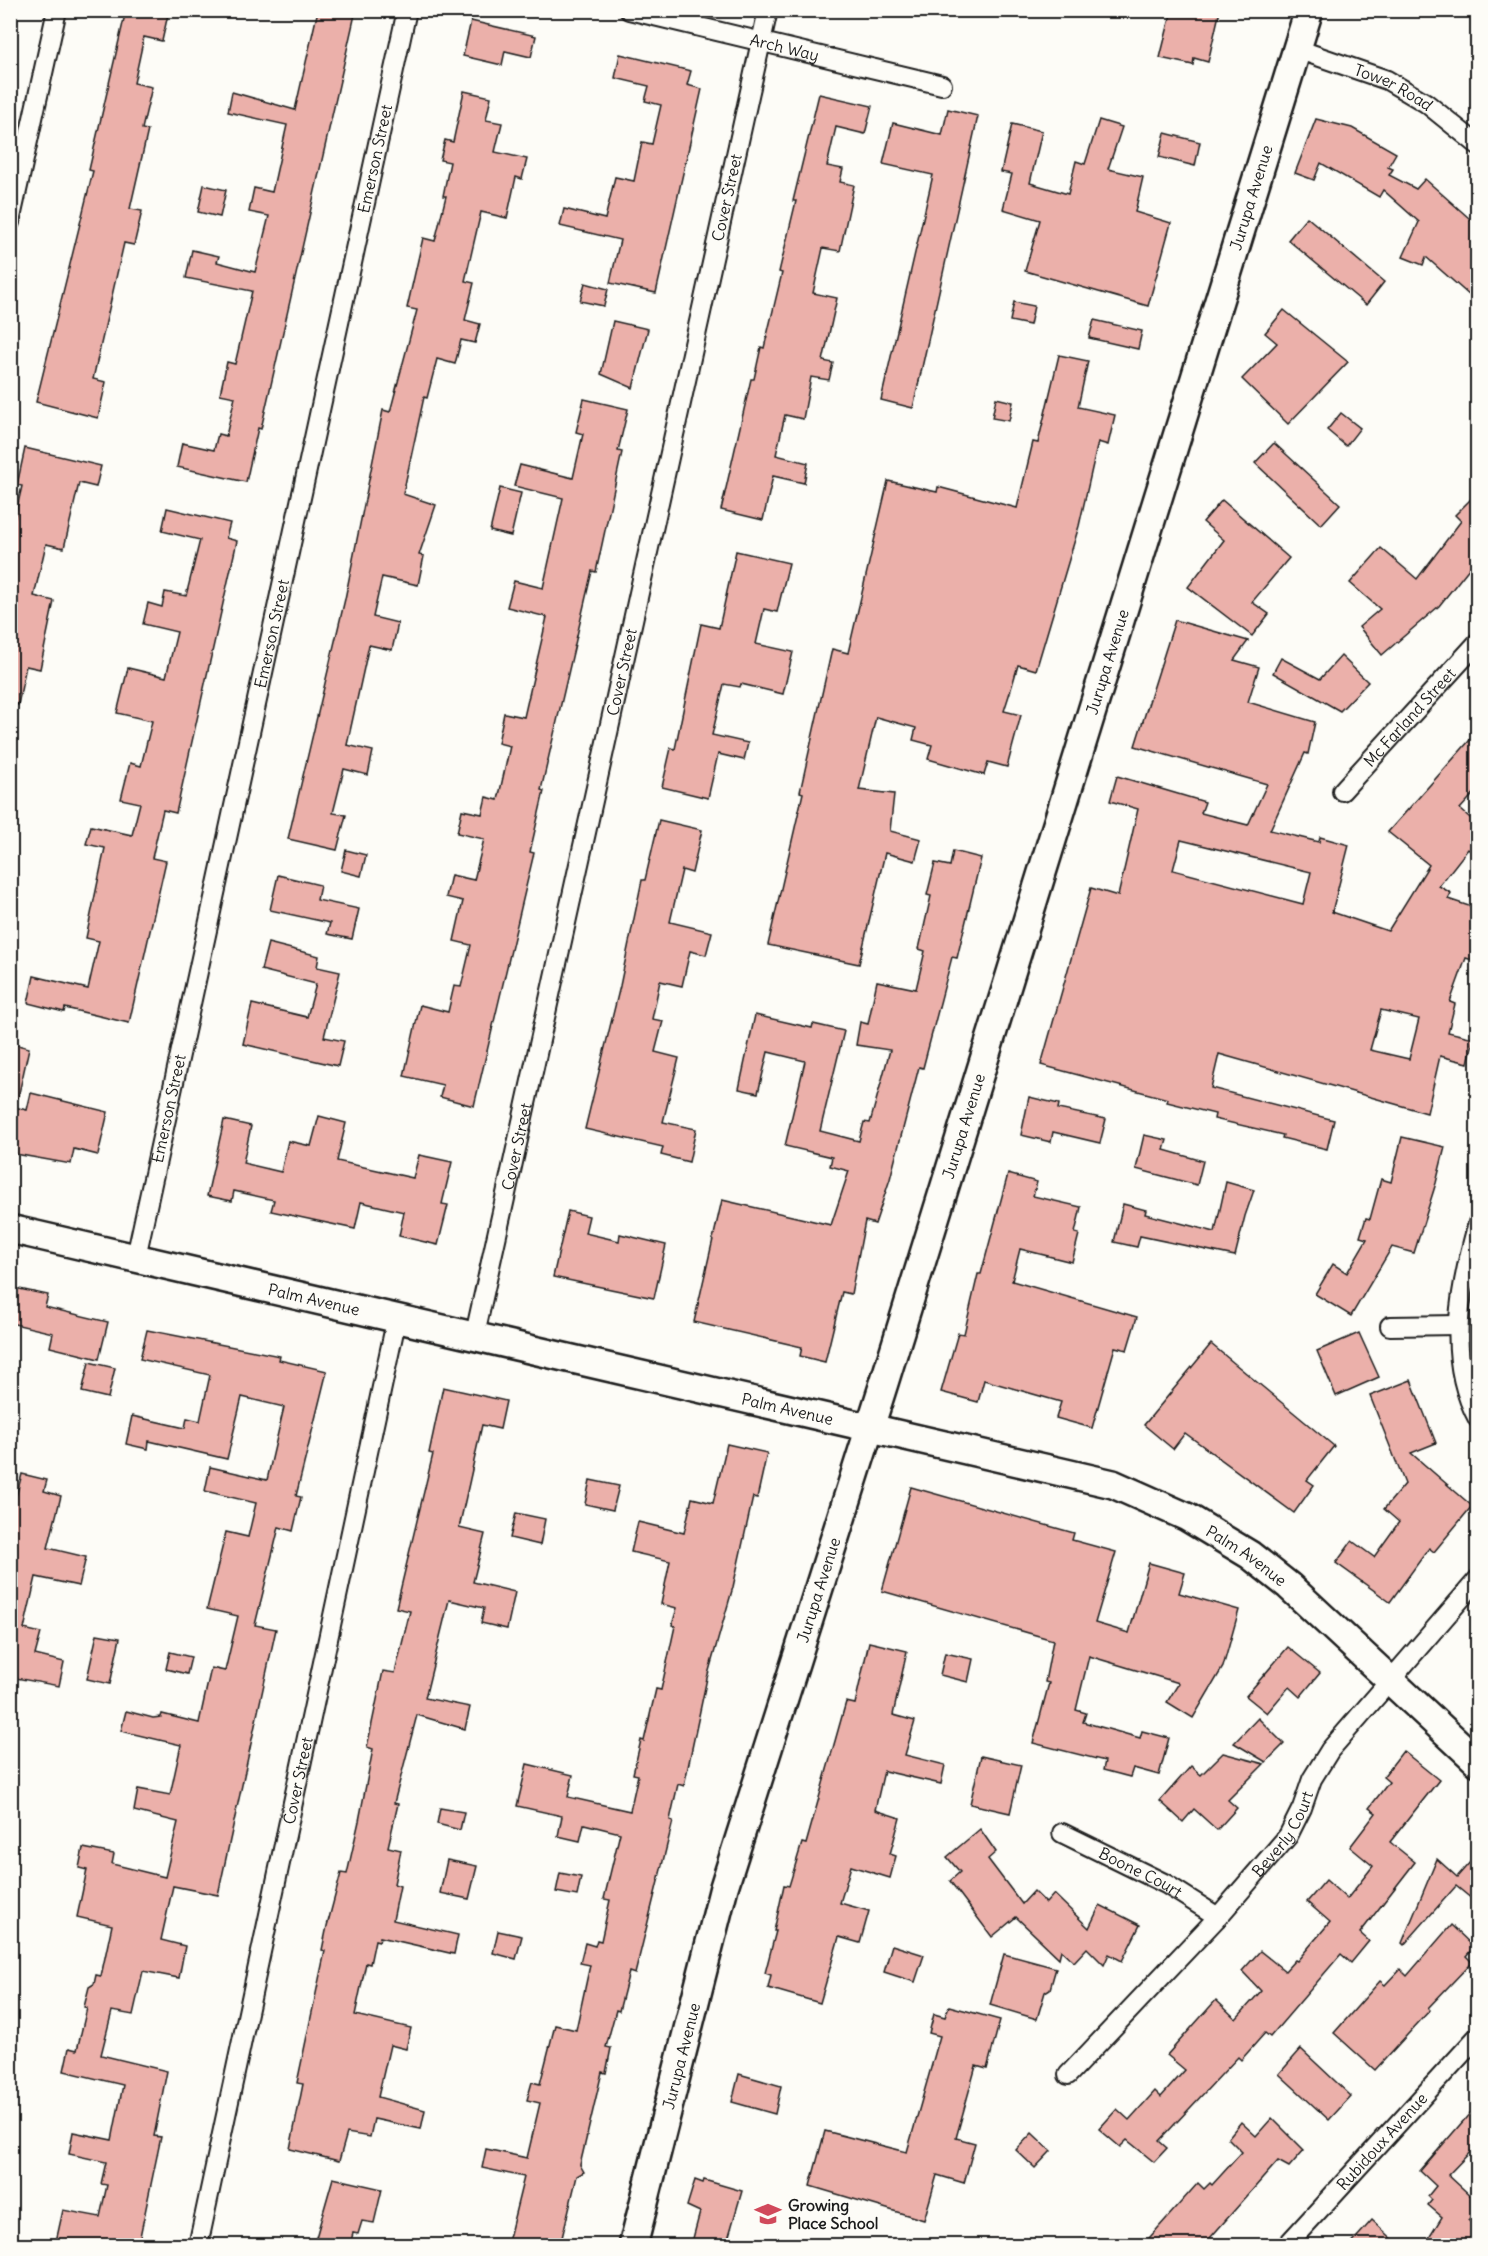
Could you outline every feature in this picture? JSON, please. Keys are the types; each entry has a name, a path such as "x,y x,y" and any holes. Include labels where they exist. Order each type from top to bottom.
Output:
{"main road":[{"name":"Jurupa Avenue","path":"633,2246 724,1887 869,1429 1309,10"},
{"name":"Palm Avenue","path":"10,1229 475,1334 869,1429 1113,1484 1158,1502 1211,1530 1250,1555 1289,1586 1478,1762"}],"street":[{"path":"10,222 57,10"},
{"name":"Emerson Street","path":"136,1257 407,10"},
{"name":"Arch Way","path":"629,10 942,85"},
{"name":"Cover Street","path":"475,1334 768,10"},
{"name":"Tower Road","path":"1298,48 1387,80 1426,103 1478,145"},
{"name":"Mc Farland Street","path":"1342,791 1478,642"},
{"path":"1478,1223 1462,1281 1458,1324 1460,1365 1467,1399 1478,1419"},
{"name":"Cover Street","path":"198,2246 397,1317"},
{"path":"1390,1326 1458,1324"},
{"name":"Beverly Court","path":"1068,2075 1218,1917 1288,1836 1302,1808 1312,1779 1330,1750 1478,1580"},
{"name":"Boone Court","path":"1062,1833 1166,1884 1218,1917"},
{"name":"Rubidoux Avenue","path":"1286,2246 1478,2036"}],"building":[{"path":"126,10 169,10 162,41 144,37 134,83 152,87 142,129 148,130 130,209 142,211 134,245 124,243 93,379 106,382 98,418 36,402 93,171 89,170"},
{"path":"318,10 356,10 261,429 258,428 246,482 177,467 182,443 214,450 218,434 226,436 235,397 220,394 227,362 235,364 252,291 186,278 192,250 219,256 217,262 255,272 269,216 249,212 254,188 272,192 287,125 228,112 232,92 295,110"},
{"path":"1172,10 1220,10 1208,62 1194,58 1193,65 1160,58"},
{"path":"471,21 536,36 531,57 505,51 502,65 463,56"},
{"path":"620,54 691,71 687,85 702,89 656,293 610,283 620,240 560,226 564,209 605,219 615,177 634,181 642,142 652,144 661,105 645,101 649,86 615,78"},
{"path":"464,91 491,97 486,120 502,123 495,152 527,159 522,179 516,177 507,218 481,212 465,281 474,283 465,320 480,324 475,343 461,340 455,364 437,359 427,398 424,397 403,494 436,505 419,555 424,556 418,585 382,577 373,617 398,623 392,650 369,645 347,745 373,751 368,775 344,769 333,813 346,815 337,850 288,839 345,599 383,410 390,412 417,310 407,308 423,238 435,241 446,196 443,196 450,162 440,160 445,140 453,142"},
{"path":"819,94 872,106 865,134 836,127 827,166 843,169 840,182 854,185 840,251 823,248 813,293 837,298 823,361 833,363 829,380 811,377 803,419 785,415 776,455 808,463 804,483 773,476 763,520 721,510 751,379 754,379 761,347 764,348 782,273 779,272 796,201 793,201"},
{"path":"948,109 978,116 913,408 881,400 933,175 883,164 893,123 942,135"},
{"path":"1316,119 1352,128 1396,153 1388,167 1393,169 1389,175 1416,189 1425,179 1478,226 1478,288 1470,296 1426,257 1423,265 1403,257 1419,222 1383,190 1379,197 1321,163 1314,180 1295,173"},
{"path":"1099,120 1122,127 1108,169 1143,177 1135,212 1171,223 1148,306 1025,271 1040,220 1003,209 1012,174 1001,172 1012,124 1042,131 1030,183 1068,194 1076,161 1085,164"},
{"path":"1165,133 1200,142 1195,166 1159,157"},
{"path":"204,185 226,190 220,217 198,212"},
{"path":"1307,217 1384,282 1366,305 1288,240"},
{"path":"585,283 608,289 604,306 580,301"},
{"path":"1014,302 1034,306 1030,325 1010,321"},
{"path":"1284,310 1348,362 1288,424 1242,379 1277,343 1265,333"},
{"path":"1094,320 1142,331 1138,349 1089,338"},
{"path":"613,321 648,329 633,388 601,374"},
{"path":"1059,355 1088,361 1078,407 1115,415 1108,445 1098,442 1079,526 1036,670 1018,665 1004,711 1021,715 1007,767 988,762 984,775 928,759 932,745 913,740 916,728 876,717 859,790 894,794 890,831 921,839 915,861 885,853 859,964 768,945 803,793 800,792 832,649 848,653 888,481 937,492 938,487 1017,508 1033,442 1038,443"},
{"path":"996,398 1013,402 1009,421 992,418"},
{"path":"584,399 628,409 618,451 622,452 596,572 592,571 541,790 544,791 530,852 534,853 474,1106 440,1097 443,1085 404,1076 420,1005 448,1012 454,986 461,987 471,945 454,941 463,901 446,897 451,875 474,880 484,839 457,833 462,810 482,814 486,797 498,800 510,746 498,743 504,713 524,717 547,617 507,607 514,581 543,588 563,498 514,486 520,465 573,478 583,434 576,432"},
{"path":"1341,413 1360,428 1346,446 1327,430"},
{"path":"1274,443 1340,504 1321,525 1255,463"},
{"path":"25,448 101,466 96,487 79,483 64,548 46,544 34,596 54,601 40,669 26,666 18,705 10,704 10,538 22,486 17,485"},
{"path":"500,488 521,493 511,536 490,531"},
{"path":"1478,492 1478,557 1439,606 1382,655 1359,627 1380,609 1350,583 1381,548 1417,579 1461,521 1455,515"},
{"path":"1222,500 1289,558 1252,602 1269,614 1252,636 1188,587 1224,540 1203,522"},
{"path":"167,508 230,523 226,538 237,541 176,813 163,810 152,858 166,861 129,1023 65,1008 64,1012 28,1003 34,976 88,989 99,941 86,938 105,848 86,844 91,826 132,835 140,803 121,799 130,763 141,766 152,721 117,713 128,668 166,677 177,632 143,624 148,603 162,607 165,592 186,596 200,540 162,531"},
{"path":"736,551 789,563 777,612 764,609 756,644 793,652 783,694 741,684 740,687 724,684 712,735 748,743 744,760 718,754 708,798 662,787 671,748 675,749 701,624 719,628"},
{"path":"1175,620 1248,641 1234,660 1259,667 1248,702 1315,722 1308,754 1305,753 1270,830 1319,842 1320,837 1349,845 1332,912 1388,931 1429,865 1388,832 1478,731 1478,789 1460,809 1478,825 1478,858 1468,849 1439,886 1451,893 1448,899 1478,909 1478,962 1466,958 1450,1002 1455,1004 1448,1032 1474,1038 1468,1063 1440,1056 1427,1113 1219,1054 1211,1088 1334,1120 1327,1149 1282,1138 1283,1135 1214,1119 1215,1114 1167,1102 1168,1099 1041,1065 1091,888 1118,896 1138,809 1110,801 1117,776 1205,802 1201,813 1248,825 1267,784 1135,746","holes":["1181,840 1311,872 1303,904 1173,870","1381,1010 1419,1019 1409,1059 1370,1050"]},
{"path":"1341,656 1368,682 1340,711 1273,673 1281,658 1320,679"},
{"path":"659,820 702,830 692,873 682,870 670,922 712,932 706,955 690,951 682,986 660,981 652,1019 663,1021 655,1052 679,1058 663,1122 696,1129 689,1162 661,1155 663,1147 585,1129 620,986 642,880 645,880"},
{"path":"346,850 366,855 361,876 341,871"},
{"path":"953,851 981,858 957,958 952,957 923,1068 919,1067 890,1179 875,1224 865,1221 851,1294 842,1292 825,1362 800,1356 802,1347 694,1322 722,1200 831,1225 849,1171 830,1166 832,1157 785,1146 805,1061 768,1052 758,1093 739,1089 755,1015 812,1028 813,1024 844,1031 820,1131 859,1141 864,1122 870,1123 890,1050 856,1045 860,1022 868,1024 877,981 916,989 925,951 919,949 931,896 927,895 935,863 950,866"},
{"path":"278,875 320,885 317,900 359,909 352,939 327,934 330,923 270,910"},
{"path":"268,943 319,956 317,967 340,972 324,1037 344,1041 338,1066 243,1044 252,1004 307,1017 316,984 261,970"},
{"path":"10,1043 29,1048 18,1098 10,1097"},
{"path":"31,1093 108,1112 98,1155 74,1149 71,1164 10,1153 10,1106 27,1110"},
{"path":"1029,1097 1059,1104 1058,1109 1106,1119 1100,1143 1053,1132 1051,1142 1021,1135"},
{"path":"319,1116 346,1123 337,1161 413,1178 419,1155 452,1162 442,1204 448,1205 438,1245 399,1236 404,1212 361,1202 355,1229 271,1211 274,1200 234,1191 232,1201 207,1196 224,1120 251,1126 243,1163 281,1172 288,1141 311,1146"},
{"path":"1144,1135 1167,1140 1164,1150 1203,1161 1197,1185 1136,1169"},
{"path":"1402,1137 1445,1147 1436,1183 1414,1253 1392,1247 1351,1316 1315,1294 1333,1264 1347,1273 1367,1239 1360,1237 1366,1218 1370,1219 1381,1179 1391,1182"},
{"path":"1008,1174 1037,1182 1033,1196 1081,1207 1075,1233 1079,1234 1072,1262 1020,1249 1012,1281 1137,1317 1127,1350 1115,1347 1092,1428 1056,1418 1061,1402 984,1380 978,1402 941,1392 958,1333 964,1334 978,1274 981,1274"},
{"path":"1226,1182 1254,1190 1235,1256 1140,1236 1137,1247 1114,1242 1123,1204 1146,1210 1145,1214 1215,1232"},
{"path":"568,1211 589,1216 585,1233 619,1241 620,1234 666,1245 654,1298 553,1277"},
{"path":"10,1287 48,1295 45,1307 108,1322 99,1359 50,1347 53,1333 10,1323"},
{"path":"147,1330 280,1356 279,1360 327,1371 296,1496 301,1497 293,1531 279,1527 255,1625 276,1629 218,1895 173,1886 161,1940 185,1946 179,1978 143,1971 133,2015 112,2011 101,2055 167,2071 154,2136 161,2137 138,2246 55,2246 63,2210 100,2217 107,2185 101,2184 106,2162 69,2154 73,2132 112,2140 123,2085 64,2071 69,2048 77,2050 87,2008 84,2007 89,1987 94,1984 96,1975 101,1976 112,1925 77,1917 87,1870 79,1868 83,1848 114,1854 112,1864 165,1877 178,1822 134,1811 138,1789 170,1795 181,1745 121,1731 126,1711 153,1718 161,1717 162,1714 199,1723 211,1668 225,1671 238,1616 207,1609 226,1532 248,1537 256,1503 205,1491 210,1467 267,1480 284,1407 242,1397 227,1459 149,1441 148,1449 126,1444 132,1416 185,1428 187,1418 200,1421 210,1375 140,1359"},
{"path":"1359,1333 1379,1377 1336,1396 1317,1351"},
{"path":"1211,1344 1334,1446 1307,1480 1314,1485 1294,1513 1185,1433 1173,1449 1144,1425"},
{"path":"89,1362 115,1368 108,1398 82,1392"},
{"path":"1411,1380 1436,1443 1411,1453 1472,1506 1434,1552 1429,1548 1390,1602 1336,1563 1352,1541 1374,1557 1399,1522 1384,1509 1405,1484 1370,1396"},
{"path":"443,1387 506,1401 500,1429 482,1425 459,1528 485,1534 473,1582 515,1592 507,1629 481,1623 484,1608 449,1600 425,1698 470,1707 465,1729 417,1715 394,1803 398,1804 388,1847 401,1850 394,1884 400,1886 393,1920 458,1935 454,1954 380,1937 379,1941 375,1940 370,1964 366,1963 355,2015 411,2028 406,2049 390,2045 378,2097 425,2110 421,2129 374,2119 370,2137 347,2133 339,2161 290,2149 303,2084 297,2083 325,1951 322,1950 327,1926 341,1873 347,1874 359,1821 373,1749 367,1747 383,1671 395,1673 410,1611 396,1608 433,1454 429,1453"},
{"path":"727,1444 767,1453 757,1498 753,1497 733,1587 707,1678 684,1786 678,1784 670,1820 673,1821 635,1974 629,1972 619,2011 616,2010 606,2047 611,2048 606,2073 602,2072 580,2165 584,2172 577,2176 560,2246 507,2246 524,2177 482,2168 486,2149 527,2158 540,2103 527,2100 532,2082 540,2084 555,2025 576,2030 590,1965 580,1963 585,1943 595,1946 597,1940 601,1941 610,1900 604,1899 620,1833 584,1824 580,1841 558,1836 562,1816 517,1806 527,1764 573,1775 568,1797 630,1811 638,1775 633,1774 641,1740 644,1741 656,1689 661,1690 677,1608 661,1604 670,1561 631,1552 638,1522 684,1533 692,1498 713,1503"},
{"path":"22,1474 47,1480 44,1491 61,1496 48,1548 86,1557 79,1586 36,1577 24,1629 41,1633 35,1655 64,1662 59,1686 10,1677 10,1519"},
{"path":"590,1480 619,1486 613,1510 585,1504"},
{"path":"911,1487 1074,1533 1072,1540 1116,1552 1095,1623 1129,1633 1149,1563 1185,1573 1179,1593 1239,1610 1223,1667 1193,1718 1167,1702 1179,1683 1089,1656 1076,1710 1086,1713 1083,1722 1140,1738 1142,1731 1169,1738 1159,1775 1133,1768 1130,1777 1103,1770 1105,1761 1033,1743 1049,1683 1045,1682 1053,1640 882,1591"},
{"path":"516,1513 545,1519 540,1545 510,1538"},
{"path":"97,1634 120,1638 110,1684 87,1679"},
{"path":"869,1642 907,1651 893,1715 915,1721 905,1755 945,1765 941,1784 884,1771 875,1810 900,1818 890,1854 896,1856 890,1878 851,1866 840,1903 869,1911 860,1943 839,1937 820,2003 768,1988 771,1975 765,1973 776,1931 774,1931 784,1885 789,1886 802,1843 806,1844 846,1702 855,1704"},
{"path":"1288,1647 1320,1673 1300,1697 1289,1687 1267,1713 1246,1696"},
{"path":"170,1652 191,1657 187,1674 166,1669"},
{"path":"945,1653 973,1659 968,1682 940,1675"},
{"path":"1258,1718 1284,1744 1266,1762 1234,1743"},
{"path":"1403,1751 1439,1780 1390,1842 1415,1862 1360,1933 1369,1941 1351,1963 1341,1954 1270,2037 1265,2033 1241,2060 1238,2057 1159,2141 1167,2148 1154,2162 1127,2140 1120,2147 1099,2129 1117,2109 1129,2120 1155,2091 1161,2097 1185,2070 1167,2055 1216,2000 1236,2019 1261,1991 1242,1971 1260,1951 1285,1971 1295,1960 1297,1961 1330,1922 1307,1902 1326,1880 1347,1899 1373,1866 1350,1847 1376,1813 1369,1808 1389,1782 1383,1777"},
{"path":"1223,1753 1264,1764 1228,1800 1237,1808 1217,1830 1194,1809 1183,1822 1160,1801 1191,1766 1201,1775"},
{"path":"981,1756 1021,1765 1010,1813 970,1804"},
{"path":"440,1808 464,1812 460,1830 437,1824"},
{"path":"980,1829 996,1852 988,1859 1022,1904 1034,1891 1046,1903 1054,1894 1089,1928 1100,1905 1140,1925 1122,1961 1109,1954 1104,1965 1087,1948 1074,1962 1061,1950 1059,1958 1016,1917 992,1937 950,1881 960,1872 947,1857"},
{"path":"1478,1853 1478,1904 1456,1886 1404,1945 1402,1943 1437,1859 1457,1877"},
{"path":"447,1860 477,1866 469,1899 440,1893"},
{"path":"560,1873 581,1877 577,1896 556,1892"},
{"path":"1451,1925 1474,1947 1466,1956 1472,1962 1428,2008 1430,2010 1375,2070 1334,2033 1380,1981 1385,1985 1400,1969 1407,1976"},
{"path":"498,1931 522,1936 516,1959 493,1953"},
{"path":"892,1945 924,1955 915,1982 884,1972"},
{"path":"1004,1954 1056,1968 1050,1989 1045,1992 1037,2019 990,2005"},
{"path":"949,2006 1000,2020 987,2069 976,2066 956,2138 975,2143 964,2183 937,2175 924,2220 810,2186 825,2131 907,2152 940,2036 929,2033 934,2014 945,2017"},
{"path":"1301,2049 1351,2096 1329,2120 1279,2074"},
{"path":"739,2074 781,2086 775,2114 732,2102"},
{"path":"1478,2104 1478,2144 1448,2175 1473,2198 1471,2200 1478,2210 1468,2220 1478,2229 1478,2237 1470,2246 1424,2246 1442,2217 1428,2205 1432,2200 1428,2196 1436,2186 1420,2171"},
{"path":"1272,2118 1304,2150 1289,2167 1278,2161 1203,2246 1142,2246 1198,2183 1204,2189 1210,2183 1212,2185 1242,2152 1228,2138 1241,2122 1256,2136"},
{"path":"1032,2133 1051,2151 1035,2168 1016,2150"},
{"path":"333,2178 382,2189 374,2223 362,2221 358,2234 353,2233 350,2246 319,2246 320,2242 315,2241"},
{"path":"695,2180 703,2183 704,2180 742,2191 726,2246 691,2246 700,2212 687,2206"},
{"path":"1372,2220 1400,2246 1349,2246"}],"place":[{"name":"Growing Place School","path":"768,2214"}]}
